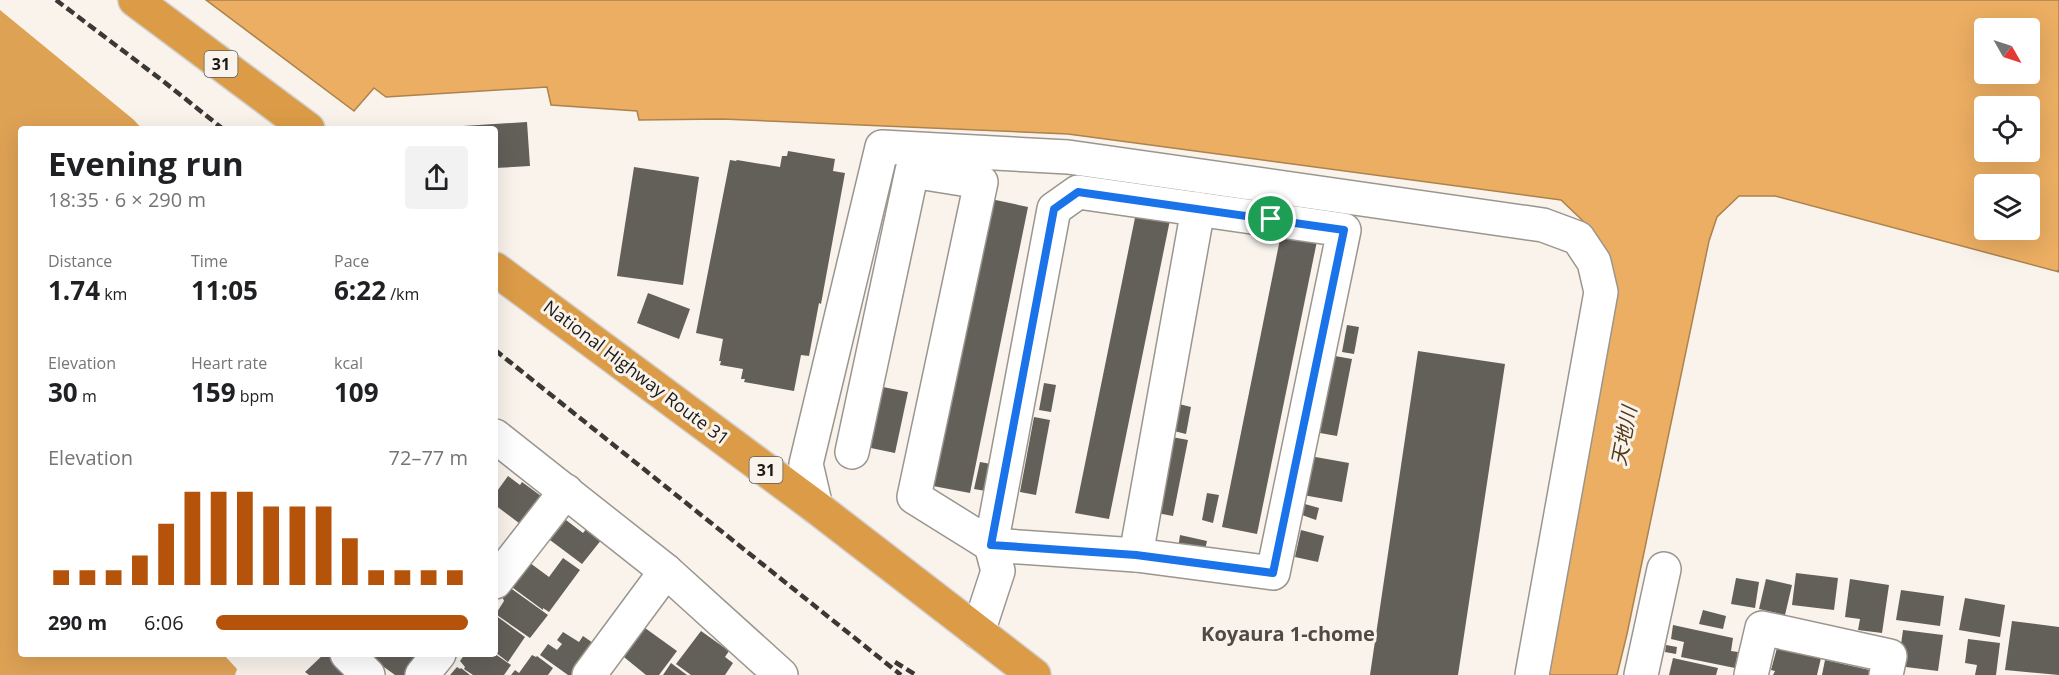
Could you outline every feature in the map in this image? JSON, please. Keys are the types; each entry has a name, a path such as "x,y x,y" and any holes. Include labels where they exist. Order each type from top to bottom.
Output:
{"highway":[{"name":"31","path":"135,0 304,126"},
{"name":"National Highway Route 31","path":"498,271 816,507 1034,675"}],"street":[{"path":"816,507 806,464 882,147 1068,157 1543,225 1578,238 1594,262 1601,292 1532,675"},
{"path":"852,452 912,171 981,182 914,497 991,545 1136,555 1273,573 1344,230 1078,192 1054,209 991,545 998,572 978,632"},
{"path":"1136,555 1198,209"},
{"path":"498,438 666,571 763,669"},
{"path":"498,578 566,491"},
{"path":"1641,675 1664,569"},
{"path":"589,675 666,571"},
{"path":"1751,675 1762,628 1890,656 1886,675"},
{"path":"350,657 368,675"},
{"path":"422,675 437,657"}],"shaded area":[{"path":"0,10 139,126 18,126 18,657 226,657 237,669 235,675 0,675"}],"water":[{"name":"天地川","path":"206,0 2059,0 2059,272 1775,196 1739,196 1717,217 1709,241 1617,675 1541,675 1607,274 1603,246 1582,220 1561,200 1068,134 722,119 639,120 637,111 551,105 547,87 386,97 374,88 354,111"}],"building":[{"path":"527,122 530,166 498,168 498,126 463,126"},
{"path":"788,151 835,159 833,171 845,173 809,356 801,355 794,391 744,382 745,379 741,379 743,369 720,365 723,339 696,333 730,160 780,167 782,156 787,156"},
{"path":"634,167 699,177 683,285 617,276"},
{"path":"991,199 1028,207 970,493 933,486"},
{"path":"1137,208 1171,215 1109,519 1075,513"},
{"path":"1281,234 1317,241 1257,534 1222,527"},
{"path":"648,293 690,309 679,339 637,323"},
{"path":"1347,325 1359,327 1354,354 1342,352"},
{"path":"1418,351 1505,364 1458,675 1370,675"},
{"path":"1335,356 1352,359 1337,436 1320,433"},
{"path":"1044,383 1056,385 1051,412 1039,410"},
{"path":"878,386 908,392 895,453 866,447"},
{"path":"1179,404 1191,407 1186,434 1174,431"},
{"path":"1034,417 1050,420 1036,495 1020,492"},
{"path":"1172,437 1188,440 1173,516 1157,513"},
{"path":"1310,456 1349,463 1342,502 1303,495"},
{"path":"980,462 991,464 986,491 974,489"},
{"path":"508,476 520,485 522,482 541,496 523,526 498,507 498,490"},
{"path":"1207,493 1219,495 1213,523 1202,520"},
{"path":"1305,504 1319,508 1316,520 1302,515"},
{"path":"566,520 583,533 587,528 602,539 582,564 550,540"},
{"path":"1301,530 1324,536 1318,562 1295,557"},
{"path":"1180,535 1207,541 1204,554 1178,549"},
{"path":"563,558 580,570 549,612 509,585 526,560 549,577"},
{"path":"1796,573 1838,578 1834,610 1792,605"},
{"path":"1736,578 1759,582 1755,608 1731,604"},
{"path":"1766,579 1792,585 1785,615 1759,609"},
{"path":"1850,579 1889,585 1882,633 1858,630 1860,619 1845,617"},
{"path":"509,587 548,615 530,638 498,616 498,610 504,601 502,596"},
{"path":"1901,590 1944,596 1940,626 1896,620"},
{"path":"1965,598 2005,605 2000,637 1959,630"},
{"path":"1703,610 1726,616 1723,629 1699,624"},
{"path":"498,617 525,637 508,662 498,654"},
{"path":"2012,621 2059,627 2059,675 2005,670"},
{"path":"1673,625 1733,638 1731,651 1738,652 1735,668 1681,657 1684,642 1671,639"},
{"path":"645,628 677,651 659,675 646,675 619,653 632,636 636,639"},
{"path":"1903,630 1943,635 1938,671 1898,666"},
{"path":"701,631 729,651 725,657 733,663 725,675 691,675 676,664"},
{"path":"563,632 579,642 583,636 596,645 575,675 568,675 540,655 548,644 557,650 562,644 557,640"},
{"path":"1968,639 2000,643 1996,675 1975,675 1977,665 1965,663"},
{"path":"1666,645 1677,647 1676,654 1665,652"},
{"path":"1777,648 1821,658 1817,675 1773,675 1775,671 1771,670"},
{"path":"532,655 553,668 548,675 511,675 515,670 519,673"},
{"path":"498,656 511,665 504,675 473,675 464,669 460,661 463,657"},
{"path":"321,657 334,657 350,675 309,675 305,672"},
{"path":"374,657 424,657 411,675 395,675 373,659"},
{"path":"1673,658 1718,668 1716,675 1669,675"},
{"path":"1825,660 1874,671 1873,675 1822,675"},
{"path":"671,663 687,675 663,675"},
{"path":"457,667 461,668 470,675 450,675"}],"railway":[{"path":"56,0 219,126"},
{"path":"498,352 901,675"},
{"path":"895,662 916,675"}],"district":[{"name":"Koyaura 1-chome","path":"1288,634"}],"route":[{"path":"1078,192 1271,219 1344,230 1273,573 1136,555 991,545 1054,209 1078,192"}]}
